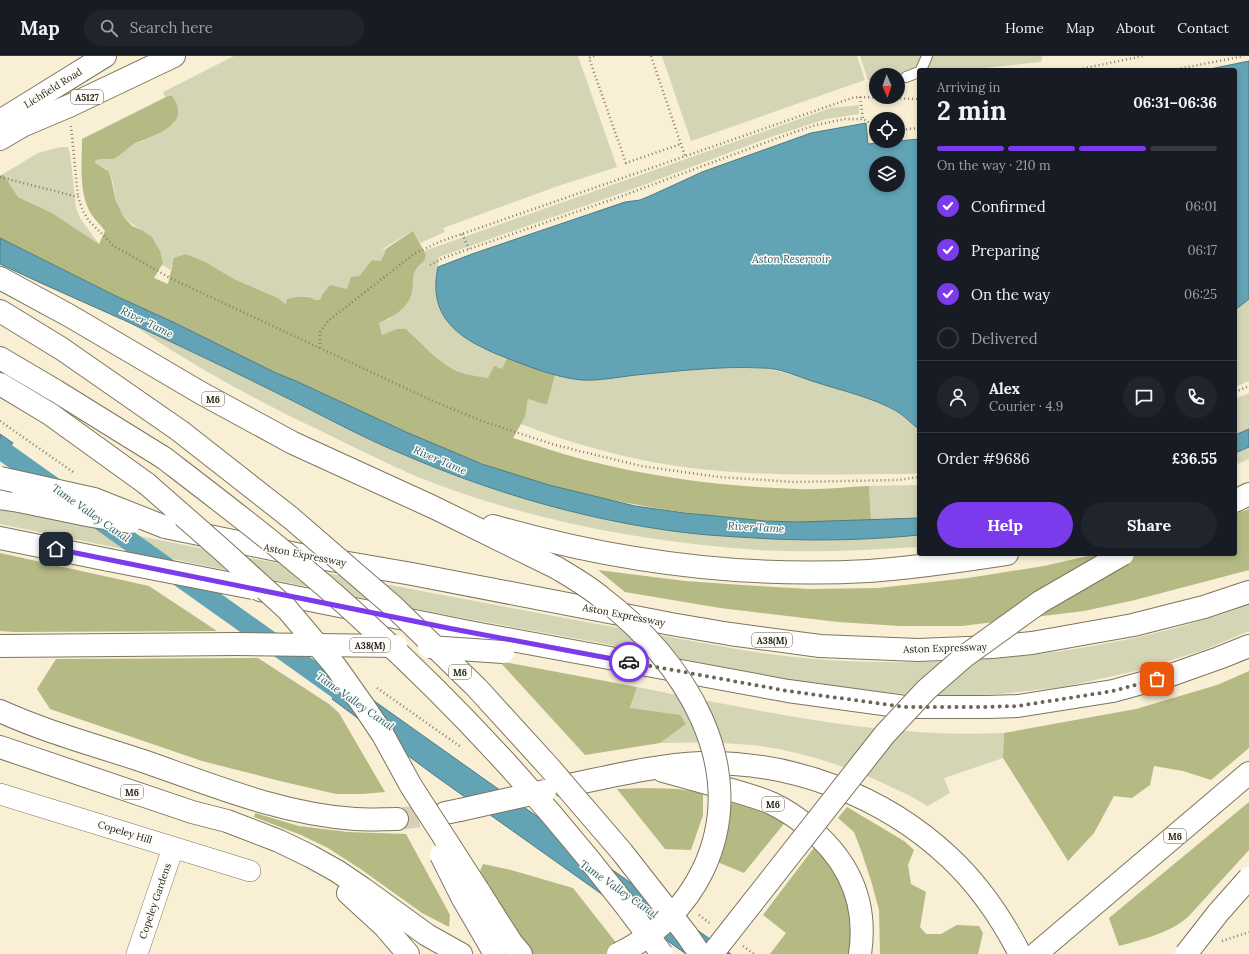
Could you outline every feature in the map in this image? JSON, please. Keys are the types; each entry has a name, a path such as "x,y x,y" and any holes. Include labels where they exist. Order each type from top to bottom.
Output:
{"main road":[{"name":"Lichfield Road","path":"0,121 105,56"},
{"name":"Lichfield Road","path":"0,139 24,125 69,106 174,56"},
{"name":"M6","path":"0,278 70,316 201,393 293,443 433,507 556,568 611,604 642,633 672,668 690,695 704,724 715,758 720,796 717,826 709,855 697,882 686,899 673,914 650,935 618,954"},
{"name":"M6","path":"0,311 62,349 180,431 291,518 394,608 477,688 550,767 622,852 687,935 700,954"},
{"path":"0,358 63,395 164,458 272,541 367,624 454,708 525,783 598,869 662,954"},
{"path":"0,384 50,414 148,484 286,609 336,667 366,708 383,735 470,894 495,954"},
{"name":"A38(M)","path":"0,478 94,499 164,527"},
{"path":"1237,483 1249,479"},
{"path":"1237,499 1249,494"},
{"name":"Aston Expressway","path":"10,499 92,516 164,527 296,554 412,574 730,634 820,646 864,649 918,650 992,647 1066,638 1133,625 1204,607 1249,592"},
{"path":"433,507 520,534 589,549 677,564 720,569 821,572 869,571 926,566 994,556"},
{"name":"A38(M)","path":"0,538 651,666 788,691 876,704 911,707 988,707 1018,706 1049,702 1113,691 1171,675 1249,646"},
{"path":"712,954 885,734 926,690 965,656 1040,602 1120,556"},
{"name":"A38(M)","path":"0,646 333,644 432,647 564,657 651,666"},
{"path":"0,711 52,732 142,761 226,791 284,808 354,819 397,819"},
{"name":"M6","path":"0,747 192,812 245,827 279,841 337,871 427,935 461,954"},
{"name":"M6","path":"452,811 564,786 677,765 707,763 745,765 767,768 811,778 854,794 874,804 907,823 931,841 953,861 973,883 999,918 1029,953 1100,899 1249,773"},
{"name":"M6","path":"655,768 771,803 792,815 822,838 845,868 855,892 860,908 862,941 860,954"},
{"name":"M6","path":"192,812 224,828 268,845 320,873 363,906 385,927 408,954"},
{"path":"1186,954 1218,913 1249,878"},
{"path":"470,894 521,954"}],"street":[{"name":"Copeley Hill","path":"0,794 250,871"},
{"name":"Copeley Gardens","path":"137,954 173,848"}],"lane":[{"path":"921,68 927,56"},
{"path":"906,77 917,72"}],"path":[{"path":"594,56 589,58 626,163 681,144"},
{"path":"651,56 685,156"},
{"path":"1085,68 1143,56"},
{"path":"1183,68 1244,56"},
{"path":"860,97 863,118"},
{"path":"320,348 320,332 329,320 414,254 440,242 852,98 917,99"},
{"path":"69,106 78,197 88,221 114,246 172,279 320,348 334,356 433,400 482,421 555,445 598,456 676,472 754,480 794,482 838,482 917,478"},
{"path":"430,265 443,258 622,196 786,135 845,119 863,118 869,122"},
{"path":"905,129 917,128"},
{"path":"0,177 78,197"},
{"path":"462,234 469,249"},
{"path":"1237,391 1249,386"},
{"path":"1217,943 1249,932"}],"green space":[{"path":"234,56 578,56 617,167 558,186 443,228 445,232 420,243 413,231 379,251 387,248 381,261 372,260 347,290 340,288 322,295 320,300 315,300 307,296 300,296 287,304 278,298 234,279 207,263 171,265 171,270 162,265 162,258 154,240 146,232 130,223 125,218 116,200 111,176 106,169 95,164 96,160 114,159 132,145 152,137 175,123 168,96 165,97 163,92"},
{"path":"662,56 857,56 865,80 691,141"},
{"path":"860,56 1042,56 1041,62 983,68 917,68 917,74 905,76 905,68 869,68 869,80"},
{"path":"168,96 172,96 178,111 174,123 162,132 134,144 114,159 96,160 95,163 108,171 116,201 123,216 132,226 142,230 152,237 160,251 163,263 154,278 168,284 174,258 186,254 207,263 234,279 278,298 286,304 287,299 298,297 309,297 315,300 320,300 330,285 347,289 351,277 359,276 372,260 381,261 387,248 413,231 426,255 425,260 419,265 414,274 412,292 407,303 397,314 379,323 382,335 397,329 406,329 443,363 457,371 469,374 488,378 494,366 502,369 507,358 555,375 547,405 528,399 525,417 513,438 576,458 664,477 718,484 772,488 825,489 869,486 871,521 777,521 684,512 596,497 509,473 457,454 276,373 0,238 0,176 3,174 18,197 52,213 99,244 105,231 91,214 83,192 82,139"},
{"path":"859,105 859,114 826,119 768,138 633,189 439,257 436,278 479,347 507,358 502,369 488,378 465,374 445,364 408,330 397,329 382,336 379,323 390,319 412,286 412,276 417,266 425,260 426,255 424,251 831,108"},
{"path":"61,147 68,147 70,153 76,208 80,218 99,244 52,213 18,197 3,174 38,153"},
{"path":"1249,299 1249,381 1237,386 1237,308"},
{"path":"129,322 280,394 392,450 474,482 542,504 611,521 646,527 727,536 773,539 846,540 917,535 917,547 819,551 759,550 629,535 543,517 459,492 418,477 381,460 246,393 198,366"},
{"path":"764,368 798,376 880,403 897,412 917,427 917,473 799,474 707,470 652,462 598,450 521,424 525,417 528,399 547,405 555,375 582,380 699,369"},
{"path":"1249,393 1249,429 1237,434 1237,398"},
{"path":"1249,447 1249,459 1237,464 1237,452"},
{"path":"917,485 917,518 871,521 869,486"},
{"path":"0,508 543,614 736,649 803,658 858,662 915,662 972,660 1029,655 1086,647 1142,636 1196,622 1249,605 1249,631 1204,650 1136,671 1063,687 1000,694 939,697 892,693 783,679 601,643 452,616 0,524"},
{"path":"1249,509 1249,570 1135,600 1084,611 962,626 900,626 838,622 720,608 625,592 598,570 685,581 742,585 809,589 878,588 968,578 1044,566 1088,556 1237,556 1237,513"},
{"path":"0,553 149,586 217,631 0,631"},
{"path":"258,658 329,704 339,713 385,792 336,794 202,761 50,709 37,689 56,659"},
{"path":"499,661 637,687 630,708 680,715 686,724 660,743 585,755"},
{"path":"1249,671 1249,748 1211,780 1183,771 1154,766 1150,785 1132,798 1114,796 1094,833 1068,861 1003,758 1004,733 1136,709 1217,685"},
{"path":"637,687 773,713 865,727 912,732 958,734 1004,733 1003,758 944,778 950,793 928,806 865,775 798,753 775,748 741,744 706,742 660,743 686,724 630,709"},
{"path":"617,789 678,789 703,793 703,815 691,850 665,849"},
{"path":"732,800 787,820 744,873 715,861 727,825"},
{"path":"1249,802 1249,850 1188,917 1180,923 1164,932 1119,946 1109,918"},
{"path":"847,807 904,841 914,850 908,865 911,884 926,892 920,927 926,934 941,934 957,925 979,926 983,933 978,954 880,954 879,910 872,884 854,832 838,818"},
{"path":"255,813 299,826 348,832 406,834 450,915 449,927 422,913 362,870 328,848 301,835 254,817"},
{"path":"816,845 832,862 848,900 851,928 849,954 770,954 786,933 763,915"},
{"path":"483,864 511,870 573,888 625,954 530,954 480,871"}],"water":[{"path":"1249,61 1249,299 1237,308 1237,68 1215,68"},
{"name":"Aston Reservoir","path":"866,123 869,148 905,148 905,140 917,139 917,427 898,412 889,407 856,395 769,368 699,369 588,380 557,376 484,348 469,340 445,319 439,304 436,287 438,267 625,202 640,200 702,172 811,133"},
{"name":"River Tame","path":"0,238 276,373 406,432 482,464 549,485 635,506 685,513 765,521 799,522 917,518 917,535 846,540 809,540 691,533 645,527 610,520 507,493 473,482 391,449 165,339 0,264"},
{"path":"1249,429 1249,447 1237,452 1237,434"},
{"path":"0,434 13,443 0,460"},
{"path":"346,681 731,954 686,954 434,775 332,699"}],"waterway":[{"name":"Tame Valley Canal","path":"0,449 59,491"},
{"name":"Tame Valley Canal","path":"93,515 360,705"}],"tunnel":[{"path":"397,819 445,813"}],"way so far":[{"path":"629,662 788,691 905,707 930,708 1018,706 1113,691 1157,679"}],"route":[{"path":"56,549 453,629 629,662"}]}
